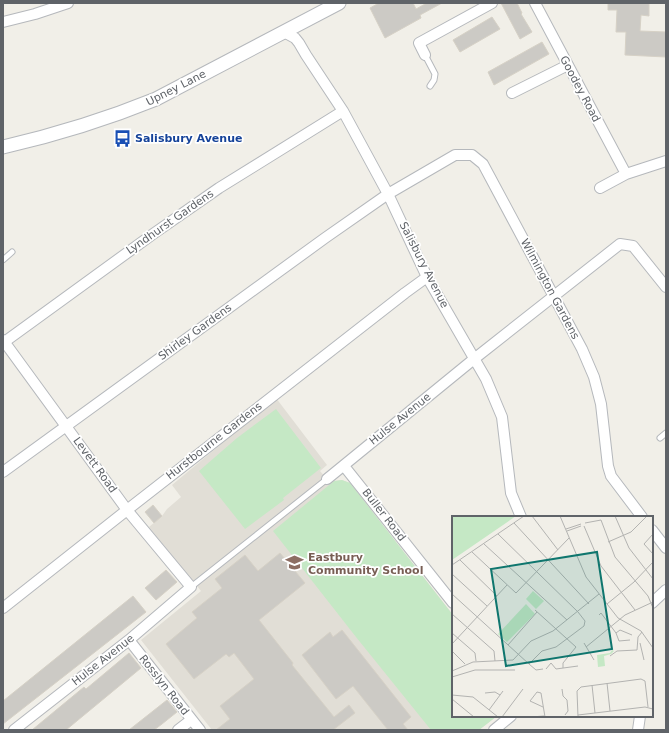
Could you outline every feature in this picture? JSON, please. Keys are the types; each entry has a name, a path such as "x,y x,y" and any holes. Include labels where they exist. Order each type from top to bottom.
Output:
{"street":[{"path":"3,22 35,14 68,3"},
{"name":"Upney Lane","path":"3,147 32,140 130,110 156,99 339,3"},
{"path":"425,55 419,43 492,3"},
{"name":"Goodey Road","path":"534,3 626,174"},
{"name":"Salisbury Avenue","path":"284,32 299,43 344,111 388,194 427,277 486,379 502,417 511,493 521,516"},
{"path":"512,93 568,65"},
{"name":"Lyndhurst Gardens","path":"4,342 219,188 344,111"},
{"name":"Wilmington Gardens","path":"388,194 455,155 472,155 482,164 582,349 594,377 601,404 608,466 611,476 641,516"},
{"path":"600,188 626,174 666,161"},
{"name":"Shirley Gardens","path":"3,472 325,238 388,194"},
{"name":"Hulse Avenue","path":"327,479 553,295 620,244 633,246 666,286"},
{"name":"Hurstbourne Gardens","path":"3,608 392,302 427,277"},
{"name":"Levett Road","path":"4,342 127,510 191,587"},
{"name":"Buller Road","path":"344,466 452,602"},
{"path":"653,531 666,548"},
{"name":"Hulse Avenue","path":"14,730 129,640 191,587"},
{"path":"653,602 666,590"},
{"name":"Rosslyn Road","path":"129,640 200,730"},
{"path":"494,730 510,717"},
{"path":"638,730 640,717"},
{"path":"178,730 192,720"}],"lane":[{"path":"425,55 435,74 434,80 430,86"},
{"path":"3,260 12,252"},
{"path":"660,438 666,433"},
{"path":"191,587 327,479"}],"shaded area":[{"name":"Eastbury Community School","path":"276,398 327,465 320,471 331,484 334,481 342,480 350,483 452,614 452,717 496,717 479,730 212,730 141,640 201,591 149,527 181,497 172,485"}],"green space":[{"path":"276,409 321,468 283,498 284,500 245,529 199,471 237,438"},
{"path":"342,480 350,483 452,614 452,717 496,717 479,730 431,730 273,531 334,481"}],"building":[{"path":"379,3 413,3 416,9 427,3 442,3 420,15 421,18 385,38 370,8"},
{"path":"501,3 517,3 522,13 521,14 532,32 520,39"},
{"path":"608,3 649,3 649,16 641,15 640,31 666,32 666,57 625,55 626,32 616,32 617,10 608,10"},
{"path":"492,17 500,29 460,52 453,40"},
{"path":"542,42 549,54 494,85 488,72"},
{"path":"153,505 162,516 154,523 145,512"},
{"path":"280,553 305,583 259,620 293,663 292,665 334,717 349,705 355,713 333,730 216,730 230,719 220,706 254,679 234,653 229,657 226,654 194,679 166,644 197,618 192,612 222,588 215,579 245,555 258,571"},
{"path":"166,570 177,582 156,600 145,588"},
{"path":"133,596 146,612 3,724 3,701"},
{"path":"342,630 411,717 403,724 408,730 388,730 353,686 336,699 302,655 330,632 333,637"},
{"path":"129,653 141,668 66,730 32,730 84,687 86,689"},
{"path":"167,700 177,712 162,724 154,730 129,730"}],"place":[{"name":"Salisbury Avenue","path":"122,138"},
{"name":"Eastbury Community School","path":"295,563"}]}
